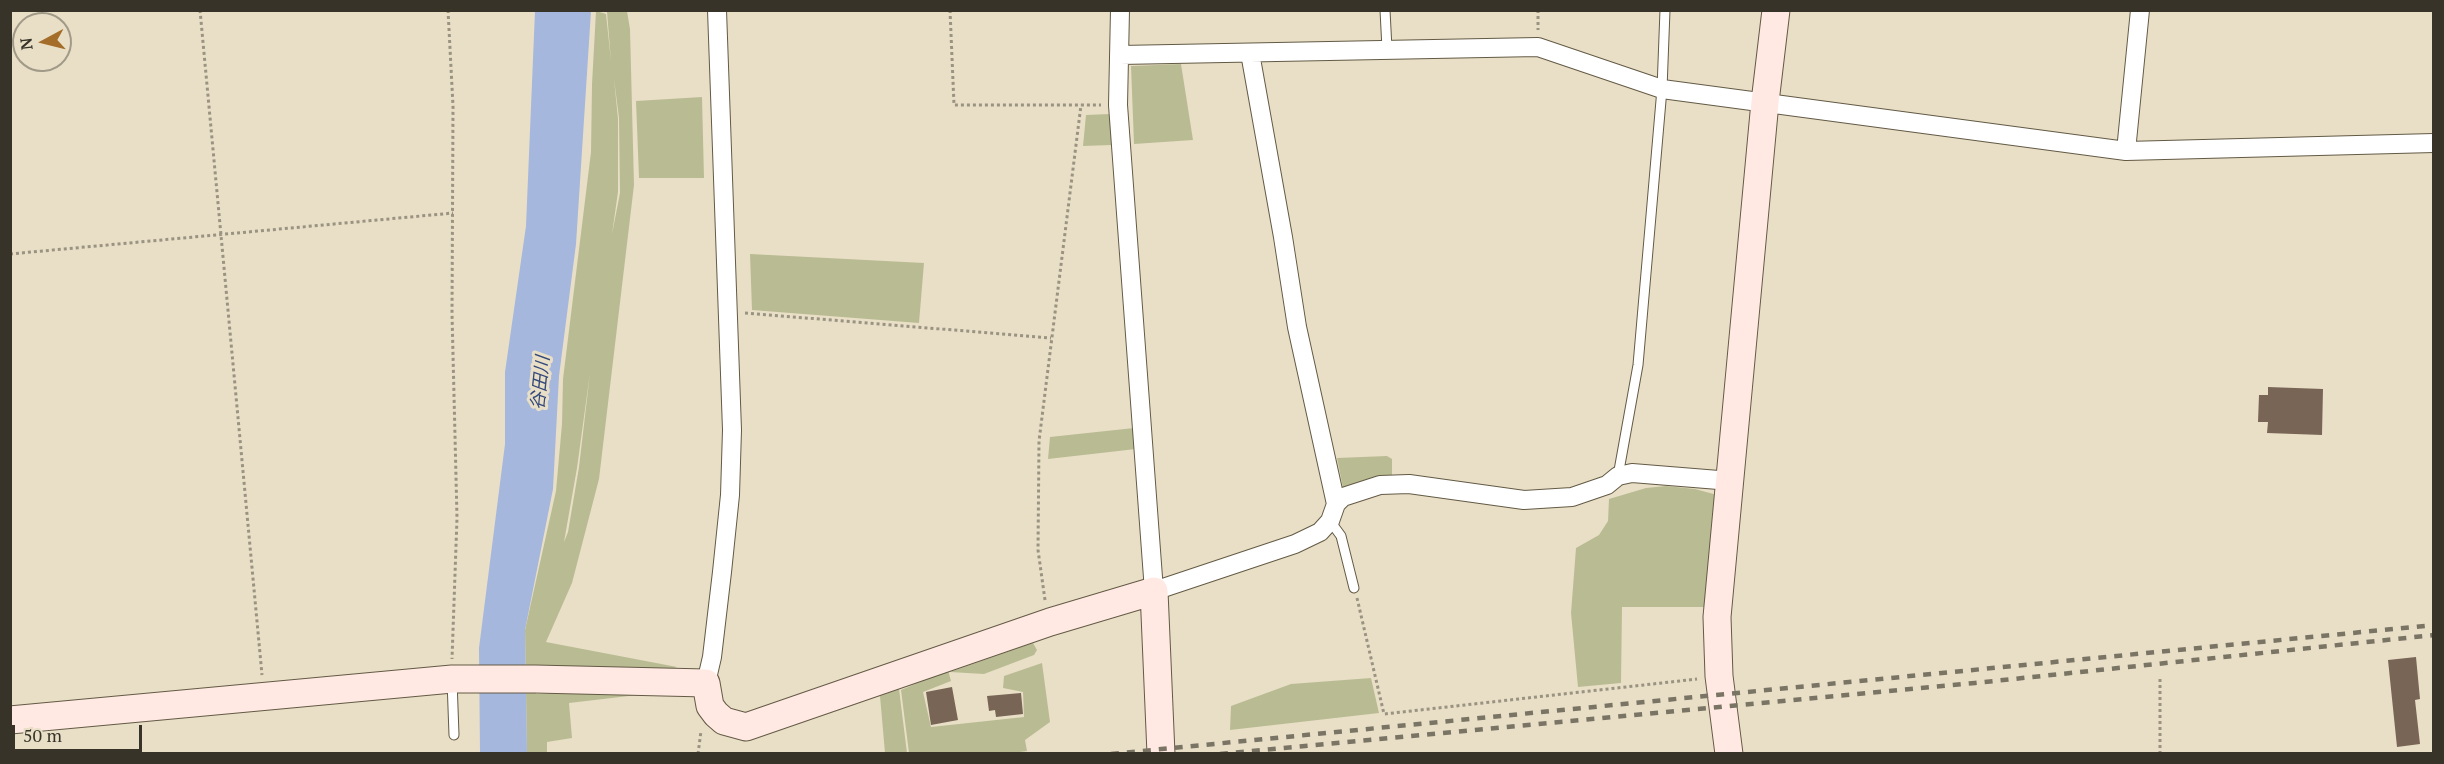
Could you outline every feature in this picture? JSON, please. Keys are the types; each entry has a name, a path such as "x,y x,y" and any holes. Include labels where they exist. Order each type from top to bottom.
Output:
{"street":[{"path":"717,10 732,430 730,495 724,561 706,683 710,706 724,721 746,727 1050,622 1154,591 1295,544 1320,532 1343,497 1380,485 1399,484 1524,500 1572,497 1607,485 1618,476 1632,473 1731,481"},
{"path":"1120,10 1118,105 1154,591 1161,753"},
{"path":"1729,753 1719,676 1717,617 1765,102 1776,10"},
{"path":"2126,151 2140,10"},
{"path":"1120,55 1538,47 1662,89 2126,151 2433,143"},
{"path":"1250,53 1297,327 1333,512"},
{"path":"10,720 455,679 706,683"}],"lane":[{"path":"1385,10 1387,49"},
{"path":"1618,476 1638,365 1662,89 1665,10"},
{"path":"1333,512 1354,588"},
{"path":"454,735 455,679"}],"path":[{"path":"200,10 265,698"},
{"path":"448,10 453,106 452,313 457,518 455,679"},
{"path":"950,10 954,105 1118,105"},
{"path":"1050,622 1046,614 1038,550 1039,441 1081,105"},
{"path":"10,254 453,213"},
{"path":"738,312 1051,338"},
{"path":"1354,588 1384,714 1719,676"},
{"path":"2160,677 2160,753"}],"green space":[{"path":"596,11 606,14 611,61 607,12 602,11 627,11 630,29 634,185 599,479 572,583 546,642 677,667 663,673 536,673 536,694 656,689 670,693 670,696 646,694 569,703 572,738 547,742 547,753 527,754 525,630 556,491 562,424 563,379 591,152","holes":["614,79 619,118 620,193 612,234 618,192 618,119","590,373 579,467 568,532 564,542"]},
{"path":"1181,64 1193,140 1134,144 1131,66"},
{"path":"702,97 704,178 639,178 636,101"},
{"path":"1110,114 1112,145 1083,146 1086,115"},
{"path":"750,254 924,263 919,323 752,310"},
{"path":"1134,428 1136,449 1048,459 1050,437"},
{"path":"1387,456 1392,459 1392,476 1343,488 1337,458"},
{"path":"1666,486 1695,489 1721,496 1709,607 1622,607 1621,683 1578,687 1571,613 1576,548 1599,535 1608,521 1609,499 1646,488"},
{"path":"1033,643 1037,650 1034,655 984,674 950,672"},
{"path":"1042,663 1050,722 1025,740 1027,751 1005,754 909,753 901,690 948,670 951,681 923,692 931,727 1024,717 1023,692 1003,688 1004,676"},
{"path":"1371,678 1379,713 1230,730 1231,706 1291,684"},
{"path":"899,689 907,753 885,753 880,696"}],"water":[{"name":"谷田川","path":"535,11 591,11 576,244 559,376 553,489 525,630 527,753 480,754 479,648 505,444 505,372 526,226"}],"building":[{"path":"2268,387 2323,389 2322,435 2267,433 2268,422 2258,422 2259,395 2268,395"},
{"path":"2416,657 2420,699 2415,700 2420,744 2397,747 2388,660"},
{"path":"952,687 958,720 931,725 926,692"},
{"path":"1021,693 1023,714 996,717 995,710 989,711 987,696"}],"railway":[{"path":"1111,754 2434,625"},
{"path":"1220,754 1975,683 2434,635"}]}
